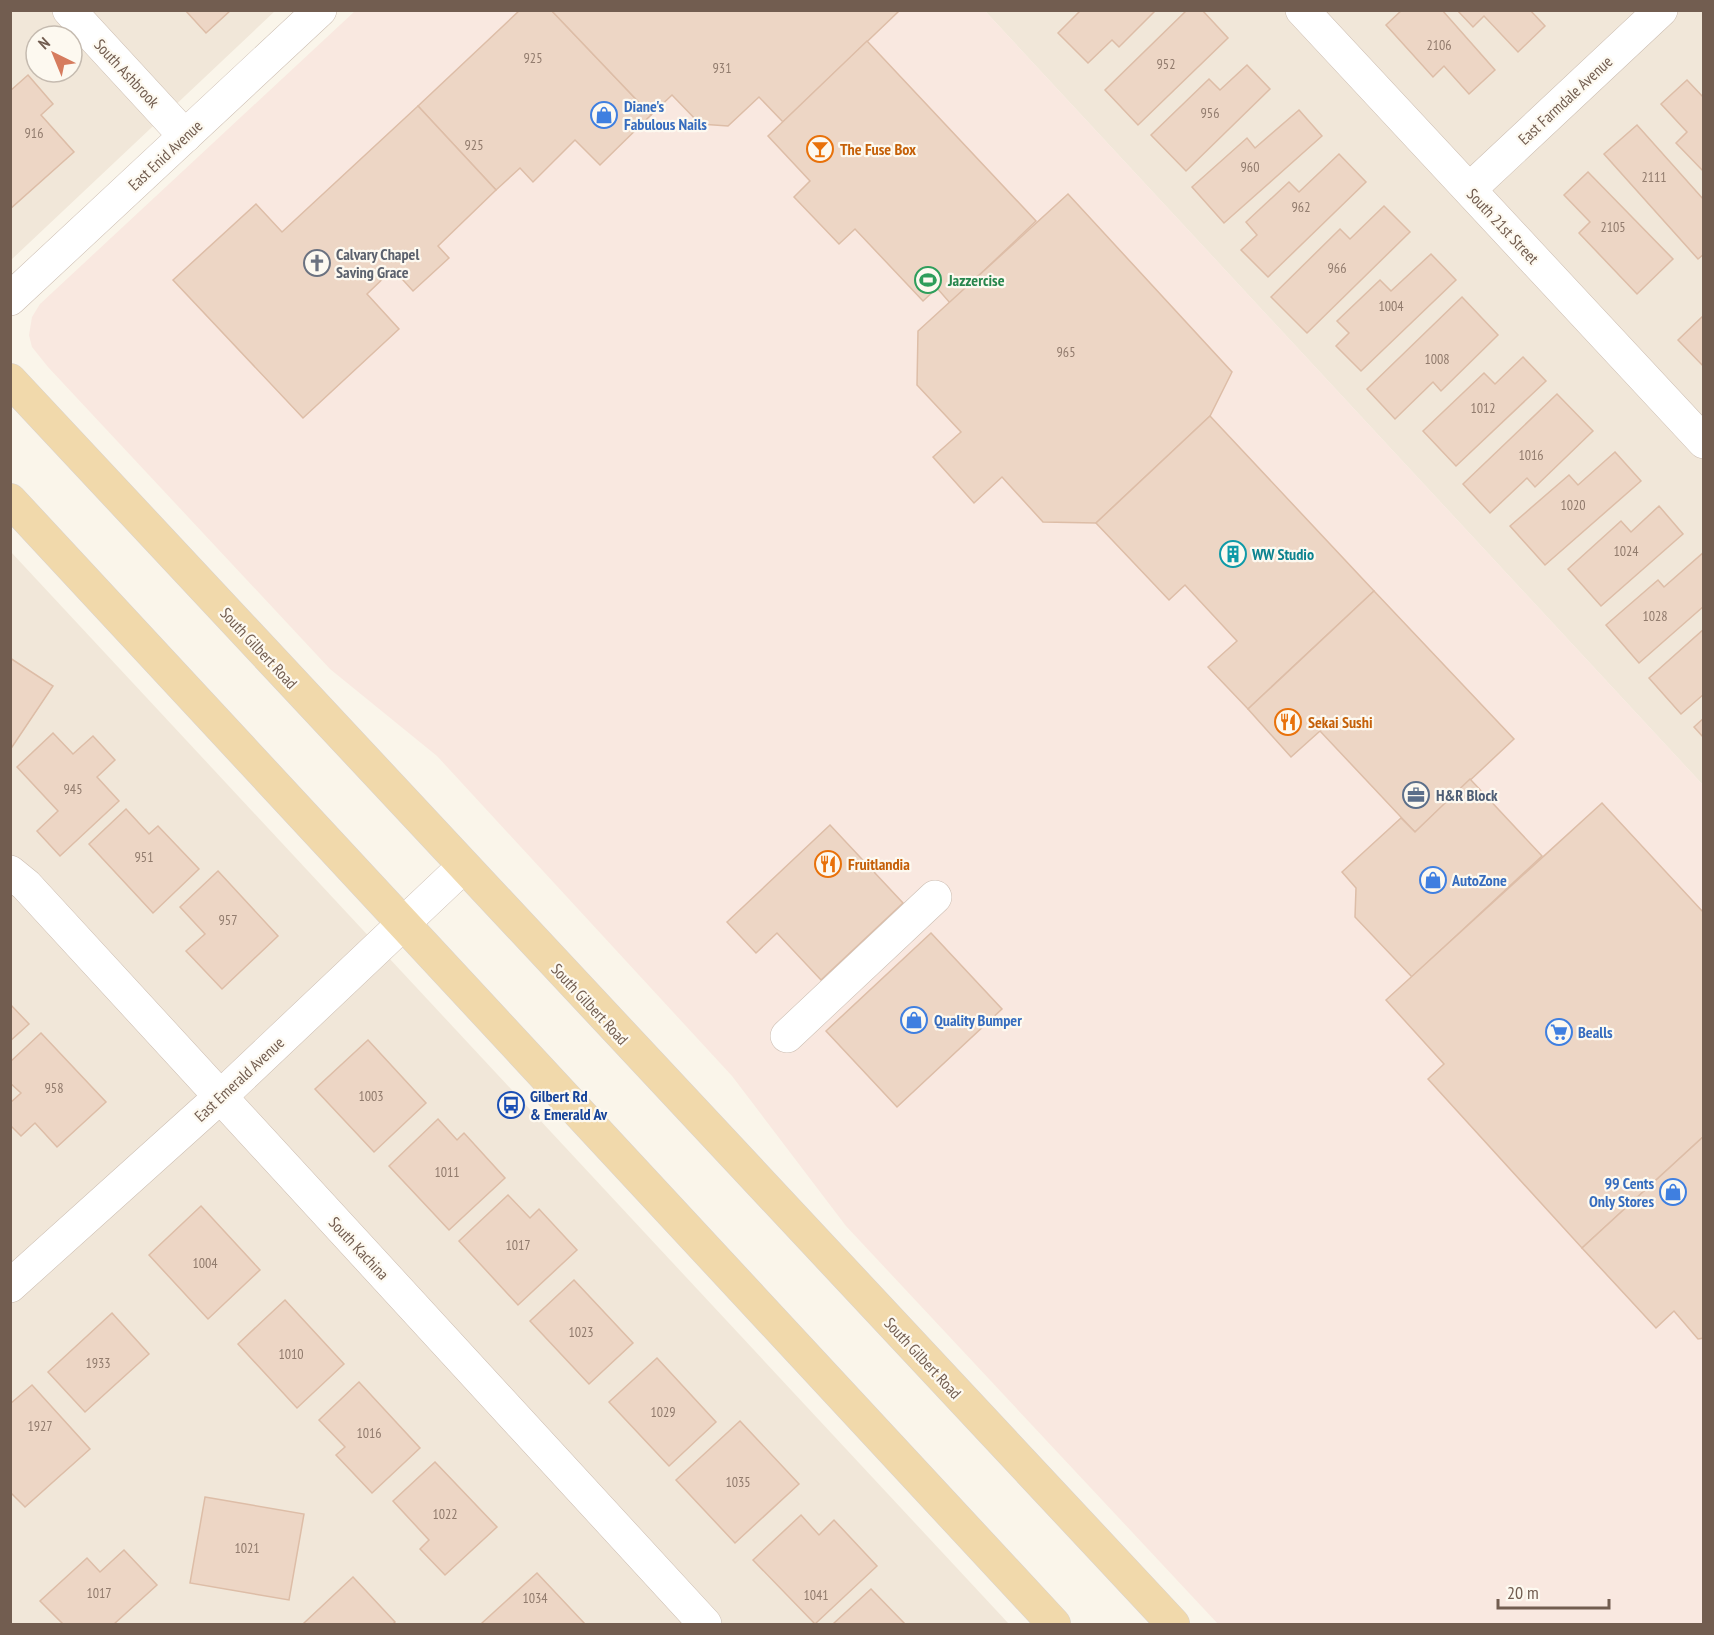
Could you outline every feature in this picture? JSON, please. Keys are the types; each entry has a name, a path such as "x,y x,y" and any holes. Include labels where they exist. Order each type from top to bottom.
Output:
{"main road":[{"name":"South Gilbert Road","path":"10,380 1173,1624"},
{"path":"10,500 1054,1624"}],"street":[{"name":"South Ashbrook","path":"69,10 185,136"},
{"name":"East Enid Avenue","path":"10,299 320,10"},
{"name":"South 21st Street","path":"1302,10 1704,442"},
{"name":"East Farmdale Avenue","path":"1470,189 1661,10"},
{"name":"East Emerald Avenue","path":"10,1286 220,1097 463,867"},
{"name":"South Kachina","path":"10,872 26,885 705,1624"},
{"path":"786,1036 935,897"}],"shaded area":[{"path":"11,11 275,11 11,260"},
{"path":"355,11 985,11 1703,785 1703,1624 1218,1624 846,1226 732,1076 437,756 330,669 48,367 32,347 29,335 32,317 40,304"},
{"path":"985,11 1703,11 1703,785"},
{"path":"11,552 1009,1624 11,1624"}],"building":[{"path":"185,10 231,10 206,33"},
{"path":"520,10 551,10 651,115 600,165 575,140 533,182 520,168 496,190 418,106"},
{"path":"551,10 896,10 898,12 783,122 759,97 728,126 700,124 672,95 651,115"},
{"path":"1081,10 1156,10 1119,47 1112,40 1088,63 1058,33"},
{"path":"1187,10 1202,10 1228,38 1138,125 1105,90"},
{"path":"1402,10 1442,10 1495,70 1469,94 1444,66 1433,77 1386,25"},
{"path":"1457,10 1530,10 1545,26 1518,52 1484,16 1473,27"},
{"path":"867,41 1036,221 950,303 937,288 923,301 855,229 839,244 794,197 810,181 768,136"},
{"path":"1247,65 1270,89 1186,171 1151,135 1209,79 1220,90"},
{"path":"24,79 24,84 36,84 53,104 41,115 74,152 10,209 10,91"},
{"path":"1687,80 1704,98 1704,172 1676,143 1687,132 1661,104"},
{"name":"Calvary Chapel Saving Grace","path":"418,106 496,190 438,246 449,258 413,291 393,269 367,294 399,329 303,418 173,280 256,204 282,232"},
{"path":"1299,110 1322,136 1224,223 1192,187 1247,138 1255,148"},
{"path":"1637,125 1704,200 1704,254 1698,259 1604,154"},
{"path":"1339,154 1366,182 1268,277 1241,250 1257,235 1246,222 1289,182 1299,192"},
{"path":"1588,172 1673,259 1637,294 1579,233 1590,222 1564,195"},
{"path":"1068,194 1232,372 1210,416 1096,523 1043,522 1002,477 974,503 933,457 961,432 917,385 918,331"},
{"path":"1384,206 1410,232 1307,333 1271,297 1340,229 1350,239"},
{"path":"1431,254 1456,280 1361,371 1336,346 1349,333 1337,321 1380,280 1391,291"},
{"path":"1462,297 1498,335 1441,391 1433,382 1395,419 1367,389"},
{"path":"1704,315 1704,367 1678,340"},
{"path":"1523,357 1546,381 1456,466 1423,431 1484,373 1495,384"},
{"path":"1557,394 1593,431 1535,487 1527,478 1490,513 1463,484"},
{"name":"WW Studio","path":"1210,416 1374,591 1248,709 1208,667 1237,641 1185,585 1169,600 1096,523"},
{"path":"1615,452 1641,481 1545,565 1510,526 1569,475 1578,485"},
{"path":"1659,506 1683,534 1601,606 1568,569 1621,521 1631,532"},
{"path":"1704,552 1704,606 1639,663 1606,625 1658,580 1664,587"},
{"path":"1374,591 1514,739 1415,832 1320,731 1291,757 1248,709"},
{"path":"1704,629 1704,694 1681,714 1649,678"},
{"path":"10,658 53,686 10,750"},
{"path":"1704,718 1704,738 1694,727"},
{"path":"53,733 73,754 93,736 115,760 97,777 119,801 60,856 37,831 58,811 17,767"},
{"name":"AutoZone","path":"1470,779 1542,856 1412,977 1355,917 1356,888 1342,872 1401,818 1415,832"},
{"name":"Bealls","path":"1602,803 1704,913 1704,1136 1582,1248 1428,1079 1444,1064 1386,1000"},
{"path":"126,809 149,834 158,826 199,869 153,913 89,844"},
{"name":"Fruitlandia","path":"830,825 903,903 821,980 777,933 756,953 727,922"},
{"path":"218,871 278,936 222,989 186,951 205,934 180,907"},
{"name":"Quality Bumper","path":"931,933 1002,1009 897,1107 826,1031"},
{"path":"10,1004 29,1024 10,1041"},
{"path":"41,1033 106,1102 57,1147 35,1123 21,1136 10,1125 10,1103 21,1093 10,1083 10,1062"},
{"path":"368,1040 426,1103 374,1152 315,1089"},
{"path":"438,1119 457,1140 464,1133 505,1178 449,1230 389,1166"},
{"name":"99 Cents Only Stores","path":"1704,1136 1704,1338 1698,1339 1674,1311 1656,1328 1582,1248"},
{"path":"508,1195 530,1218 539,1209 577,1250 518,1305 459,1241"},
{"path":"201,1206 260,1270 208,1319 149,1255"},
{"path":"574,1280 633,1343 589,1384 530,1321"},
{"path":"285,1300 344,1364 297,1408 238,1344"},
{"path":"112,1313 149,1354 85,1412 48,1372"},
{"path":"657,1358 716,1422 669,1466 609,1402"},
{"path":"359,1382 420,1448 372,1493 336,1455 345,1447 319,1420"},
{"path":"32,1385 90,1449 25,1507 10,1492 10,1404"},
{"path":"740,1421 799,1484 735,1543 676,1480"},
{"path":"435,1462 497,1527 445,1575 420,1549 429,1540 393,1501"},
{"path":"205,1497 304,1514 289,1600 190,1583"},
{"path":"801,1515 819,1535 834,1520 877,1566 815,1624 753,1560"},
{"path":"124,1550 157,1585 114,1624 63,1624 40,1601 87,1558 100,1572"},
{"path":"537,1573 585,1624 482,1623"},
{"path":"353,1577 395,1622 393,1624 303,1624"},
{"path":"871,1589 905,1624 833,1624"}],"place":[{"name":"Diane's Fabulous Nails","path":"604,115"},
{"name":"The Fuse Box","path":"820,149"},
{"name":"Calvary Chapel Saving Grace","path":"317,263"},
{"name":"Jazzercise","path":"928,280"},
{"name":"WW Studio","path":"1233,554"},
{"name":"Sekai Sushi","path":"1288,722"},
{"name":"H&R Block","path":"1416,795"},
{"name":"Fruitlandia","path":"828,864"},
{"name":"AutoZone","path":"1433,880"},
{"name":"Quality Bumper","path":"914,1020"},
{"name":"Bealls","path":"1559,1032"},
{"name":"Gilbert Rd & Emerald Av","path":"511,1105"},
{"name":"99 Cents Only Stores","path":"1673,1192"}]}
